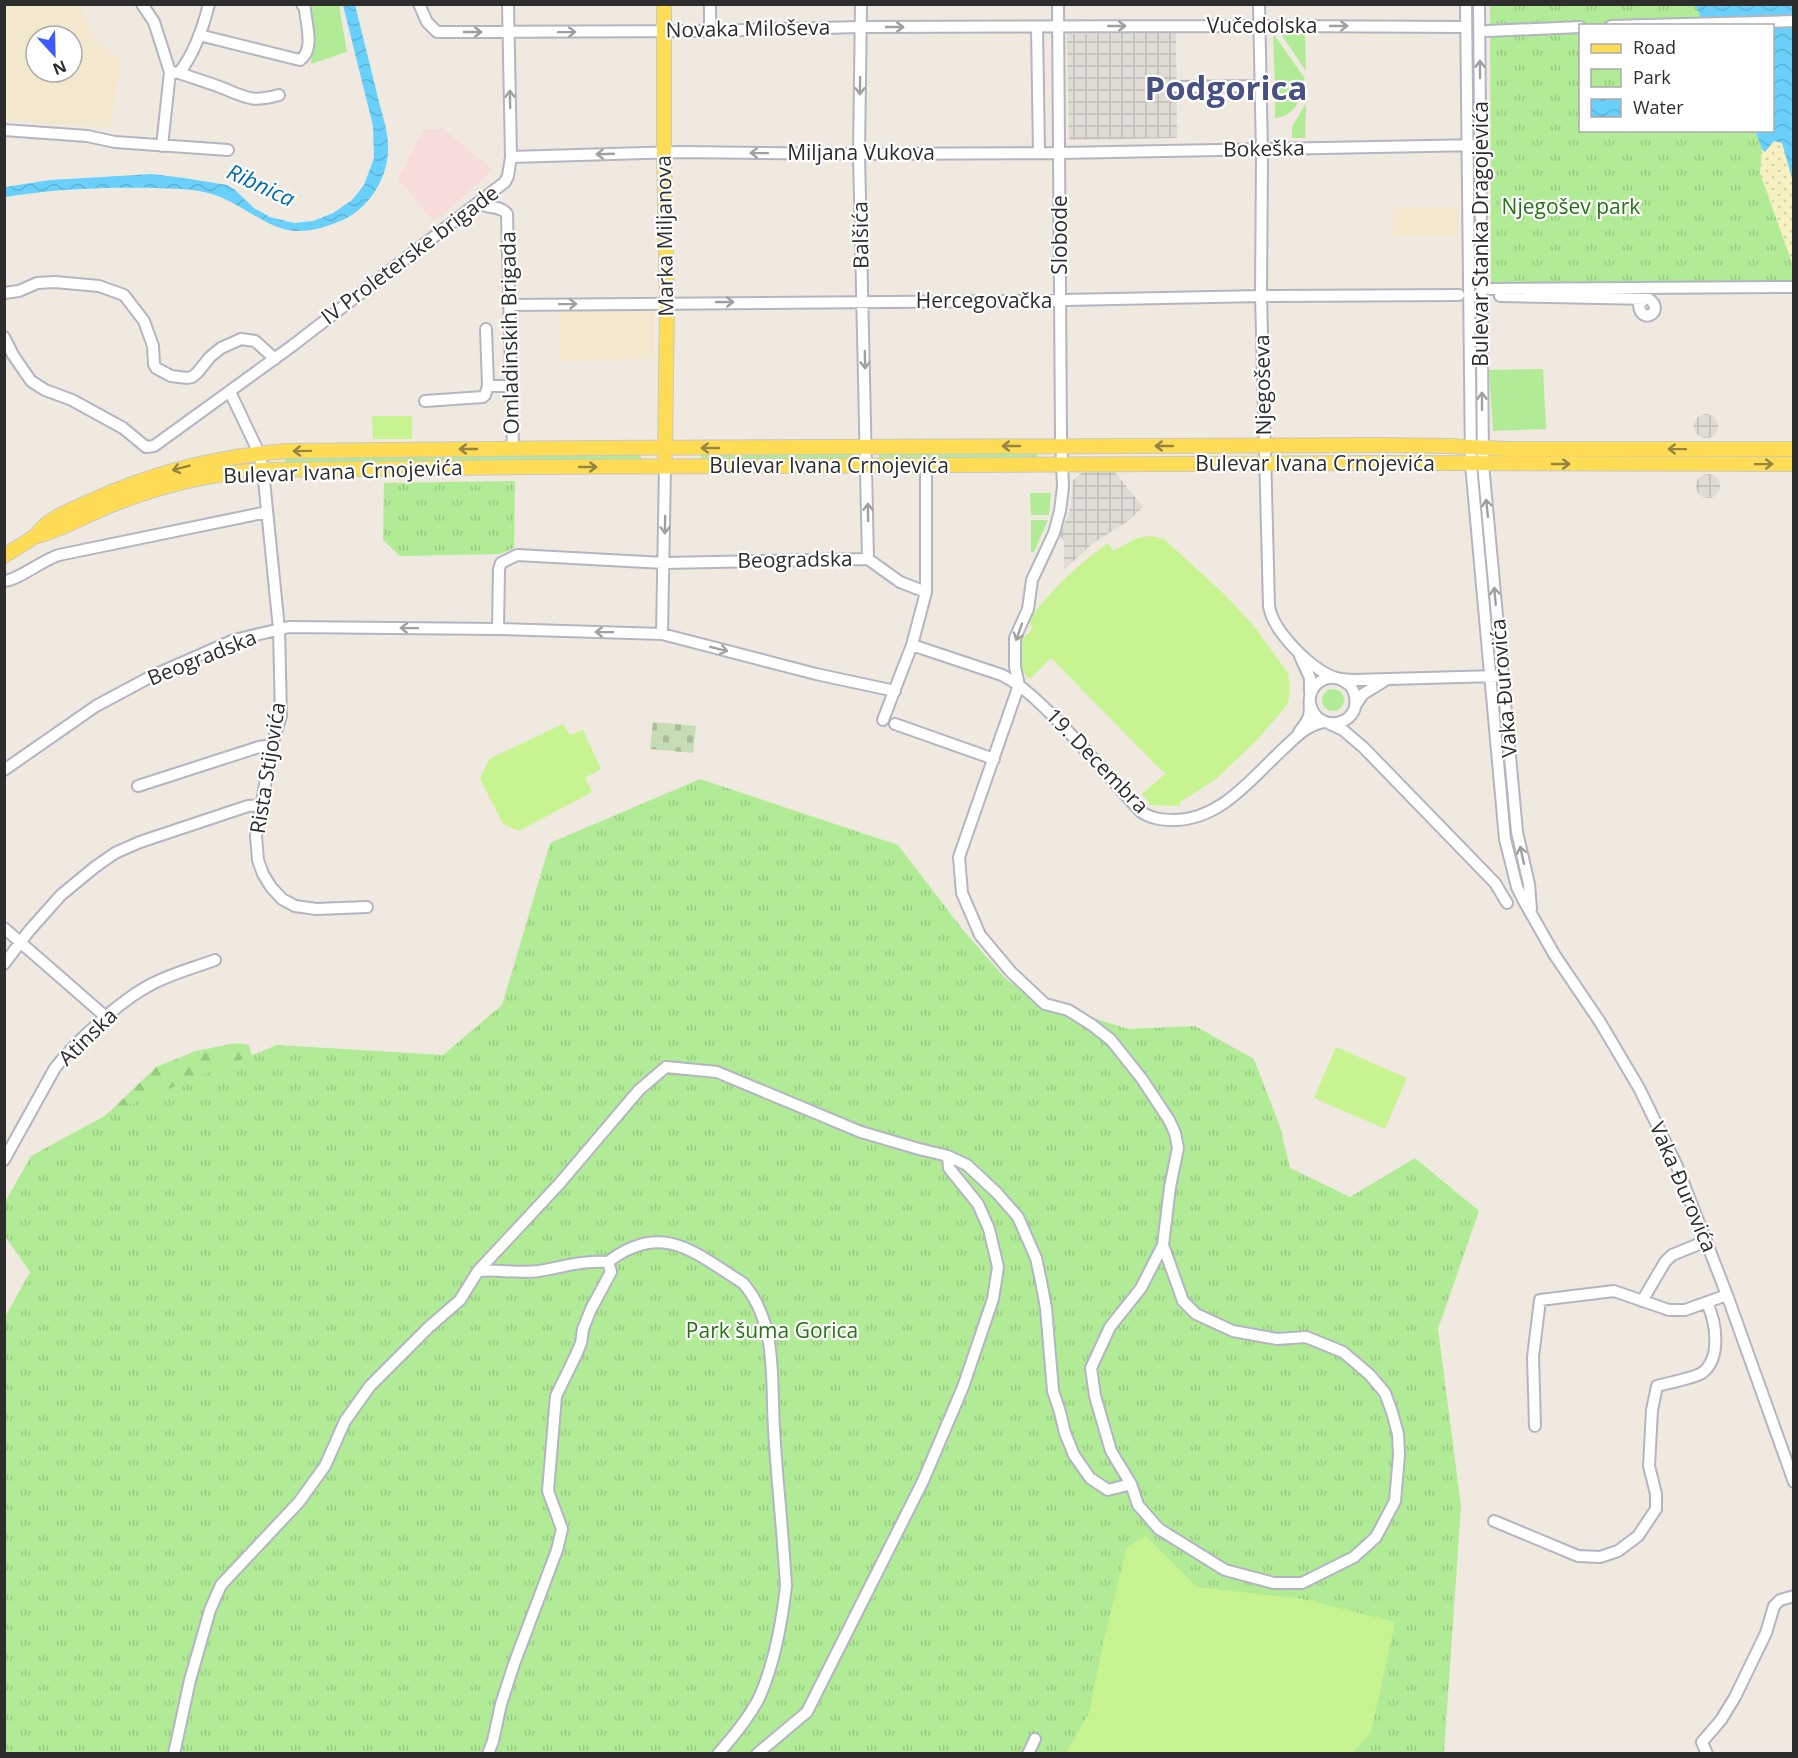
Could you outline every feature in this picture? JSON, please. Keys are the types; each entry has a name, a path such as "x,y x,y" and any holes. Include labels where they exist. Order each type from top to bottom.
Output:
{"main road":[{"name":"Marka Miljanova","path":"664,4 667,303 665,467"},
{"name":"Bulevar Ivana Crnojevića","path":"34,537 48,523 66,513 142,480 189,466 259,453 346,450 1061,446 1794,449"},
{"name":"Bulevar Ivana Crnojevića","path":"34,537 53,532 124,500 167,486 220,474 263,470 926,465 1794,464"},
{"path":"4,556 34,537"}],"street":[{"path":"142,4 154,22 175,72 162,146"},
{"path":"175,72 186,64 205,21 209,4"},
{"path":"199,35 300,60 305,57 309,46 305,9 302,4"},
{"name":"Novaka Miloševa","path":"419,4 427,22 437,32 1058,27"},
{"path":"508,4 511,157 664,152"},
{"path":"710,4 710,31"},
{"name":"Balšića","path":"861,4 860,154 867,466"},
{"name":"Slobode","path":"1058,4 1064,153 1060,300 1062,465"},
{"name":"Njegoševa","path":"1259,4 1264,464 1270,612 1273,620 1296,648"},
{"name":"Bulevar Stanka Dragojevića","path":"1466,4 1468,146 1464,295 1477,448"},
{"name":"Bulevar Stanka Dragojevića","path":"1477,464 1485,292 1480,145 1479,4"},
{"path":"1659,24 1794,21"},
{"path":"1037,27 1039,153"},
{"name":"Vučedolska","path":"1058,27 1466,27"},
{"path":"1487,31 1579,27"},
{"path":"175,72 221,87 248,99 266,99 279,95"},
{"path":"1177,87 1260,86"},
{"path":"4,130 87,136 115,142 228,150"},
{"name":"Bokeška","path":"1064,153 1480,145"},
{"name":"Miljana Vukova","path":"664,152 1064,153"},
{"name":"IV Proleterske brigade","path":"4,337 31,381 115,423 146,447 154,446 275,359 506,182 511,157"},
{"name":"Omladinskih Brigada","path":"478,203 504,210 507,214 513,449"},
{"path":"4,293 19,291 37,283 55,282 99,286 124,295 144,321 151,338 156,368 171,376 192,377 221,348 241,339 255,341 275,359"},
{"path":"1485,292 1794,287"},
{"name":"Hercegovačka","path":"510,305 1464,295 1485,292 1644,299 1640,303 1639,310 1622,299"},
{"path":"425,401 485,395 488,386 486,329"},
{"path":"488,386 511,386"},
{"path":"230,392 259,453 263,470"},
{"name":"Vaka Đurovića","path":"1477,464 1503,675 1517,832 1529,884 1532,912"},
{"name":"Vaka Đurovića","path":"1477,464 1490,676 1505,838 1517,887 1554,954 1600,1022 1649,1107 1676,1164 1794,1482"},
{"path":"883,720 912,645 926,592 926,465"},
{"name":"19. Decembra","path":"1062,465 1063,487 1054,533 1032,580 1029,609 1015,638 1015,667 1019,686 959,857 962,893 980,935 1011,972 1045,1004 1068,1010 1111,1040 1142,1079 1169,1120 1179,1148 1170,1187 1163,1245"},
{"name":"Beogradska","path":"498,629 499,569 501,564 517,555 664,562 868,559 867,466"},
{"path":"662,634 665,467"},
{"name":"Rista Stijovića","path":"263,470 279,629 280,716 272,746 256,836 258,861 263,874 276,894 288,903 309,909 367,907"},
{"name":"Bulevar Ivana Crnojevića","path":"4,581 11,580 59,555 267,512"},
{"path":"868,559 900,582 926,592"},
{"name":"Beogradska","path":"4,770 96,705 152,676 234,640 289,627 498,629 662,634 816,674 895,691"},
{"name":"19. Decembra","path":"912,645 1002,675 1019,686 1080,742 1140,811 1151,818 1189,819 1213,810 1245,786 1295,737 1309,727 1327,723"},
{"path":"1296,648 1320,670 1348,684 1354,691 1356,701 1354,729 1365,748"},
{"path":"1296,648 1310,678 1310,699 1315,716 1343,730 1365,748 1499,887 1507,903"},
{"path":"1490,676 1503,675"},
{"name":"Vaka Đurovića","path":"1338,678 1386,680 1490,676"},
{"path":"1310,699 1313,688 1319,682 1338,678"},
{"path":"1327,723 1342,722 1354,710 1363,694 1386,680"},
{"name":"19. Decembra","path":"1295,737 1307,719 1310,699"},
{"path":"895,724 993,759"},
{"path":"138,786 263,746 272,746"},
{"path":"4,964 29,930 61,895 115,854 146,840 248,806 262,805"},
{"path":"4,928 106,1017"},
{"name":"Atinska","path":"4,1160 55,1068 106,1017 149,985 215,960"},
{"path":"174,1754 190,1680 210,1610 221,1585 300,1502 325,1466 345,1420 370,1386 414,1341 460,1300 478,1271 560,1183 639,1090 666,1067 717,1072 861,1132 948,1156 967,1165 997,1193 1018,1217 1036,1258 1046,1308 1053,1391 1074,1455 1090,1478 1108,1490 1131,1484"},
{"path":"757,1754 807,1712 923,1481 963,1387 993,1299 998,1267 989,1228 978,1204 949,1168 948,1156"},
{"path":"478,1271 517,1273 592,1260 608,1262 636,1245 662,1241 675,1244 742,1283 760,1309 768,1336 772,1369 776,1459 786,1586 783,1610 768,1672 759,1697 718,1754"},
{"path":"1642,1301 1665,1262 1672,1256 1699,1244"},
{"path":"1163,1245 1184,1301 1196,1314 1233,1331 1277,1338 1306,1337 1343,1352 1370,1375 1385,1393 1398,1434 1399,1455 1395,1501 1376,1537 1354,1557 1302,1583 1274,1583 1225,1570 1159,1528 1138,1505 1131,1484 1112,1451 1095,1396 1091,1368 1110,1327 1141,1288 1163,1245"},
{"path":"488,1754 494,1741 501,1704 514,1664 557,1550 562,1529 548,1491 556,1396 578,1350 591,1308 611,1272 608,1262"},
{"path":"1535,1426 1533,1357 1540,1299 1614,1291 1670,1310 1685,1310 1726,1295"},
{"path":"1494,1521 1578,1556 1600,1557 1618,1551 1638,1536 1656,1509 1650,1455 1652,1410 1657,1386 1701,1374 1711,1363 1715,1341 1714,1317 1707,1302"},
{"path":"1707,1754 1702,1742 1722,1720 1736,1697 1766,1633 1774,1606 1780,1600 1794,1596"},
{"path":"1028,1754 1035,1739"},
{"path":"494,1741 497,1754"}],"shaded area":[{"path":"4,5 79,5 95,39 121,60 110,128 5,120"},
{"path":"1176,32 1177,138 1069,140 1067,34"},
{"path":"423,129 443,129 493,170 434,222 398,179"},
{"path":"1394,207 1458,207 1458,236 1393,236"},
{"path":"654,307 654,359 559,361 559,308"},
{"path":"1706,414 1715,417 1718,426 1715,435 1706,438 1697,435 1694,426 1697,417"},
{"path":"1114,471 1143,507 1128,521 1092,544 1064,570 1064,542 1060,535 1071,505 1073,480 1083,472"},
{"path":"1708,474 1717,477 1720,486 1717,495 1708,498 1699,495 1696,486 1699,477"}],"green space":[{"path":"311,5 339,5 347,52 311,64 314,27"},
{"name":"Njegošev park","path":"1490,5 1695,5 1704,24 1579,24 1579,132 1755,132 1762,149 1760,173 1792,263 1793,282 1491,286"},
{"path":"1281,34 1305,34 1306,71"},
{"path":"1273,36 1305,79 1301,83 1275,84"},
{"path":"1275,88 1303,88 1305,91 1290,112 1275,118"},
{"path":"1306,103 1305,138 1292,138 1292,127"},
{"path":"1543,369 1546,429 1493,431 1489,370"},
{"path":"372,416 412,416 412,439 373,439"},
{"path":"641,452 641,460 285,466 285,459"},
{"path":"701,453 852,453 852,460 701,460"},
{"path":"879,453 1037,453 1037,460 879,460"},
{"path":"515,481 514,548 500,554 400,556 383,540 384,483"},
{"path":"1030,493 1051,493 1049,515 1031,515"},
{"path":"1031,520 1048,520 1034,552 1031,552"},
{"path":"1150,536 1164,539 1224,594 1253,625 1288,673 1290,689 1288,703 1257,740 1216,779 1180,802 1180,806 1149,805 1142,794 1166,773 1051,658 1030,679 1019,669 1020,640 1033,627 1027,622 1055,589 1075,569 1108,543 1113,551 1137,538"},
{"path":"1333,689 1341,692 1344,700 1341,708 1333,711 1325,708 1322,700 1325,692"},
{"path":"653,722 696,726 693,753 650,749"},
{"path":"563,724 570,735 583,730 601,769 585,778 592,792 519,831 503,824 480,779 489,759"},
{"name":"Park šuma Gorica","path":"700,779 898,845 963,930 1004,977 1045,1010 1068,1010 1128,1029 1195,1026 1254,1059 1280,1127 1290,1168 1350,1197 1415,1158 1479,1211 1438,1329 1461,1506 1444,1753 5,1753 4,1319 30,1272 5,1236 5,1202 31,1156 114,1111 277,1045 443,1055 502,1005 550,843"},
{"path":"237,1043 249,1045 257,1082 79,1141 156,1067 196,1051"},
{"path":"1336,1047 1407,1078 1385,1129 1314,1098"},
{"path":"1146,1536 1197,1587 1303,1599 1395,1622 1371,1733 1352,1753 1066,1753 1089,1713 1103,1643 1127,1547"}],"sand":[{"path":"1774,141 1782,143 1793,182 1793,268 1760,173 1762,149 1766,152"}],"water":[{"path":"343,5 355,5 388,145 387,162 375,192 352,215 320,228 295,231 273,225 219,197 195,190 98,188 5,197 5,187 50,180 152,174 227,185 254,208 270,217 294,223 313,221 333,213 352,200 364,185 374,158 373,126"},
{"path":"1695,5 1793,5 1793,182 1782,143 1774,141 1765,152 1755,132 1774,132 1774,24 1704,24"}],"district":[{"name":"Podgorica","path":"1226,88"}],"water label":[{"name":"Ribnica","path":"261,185"}]}
